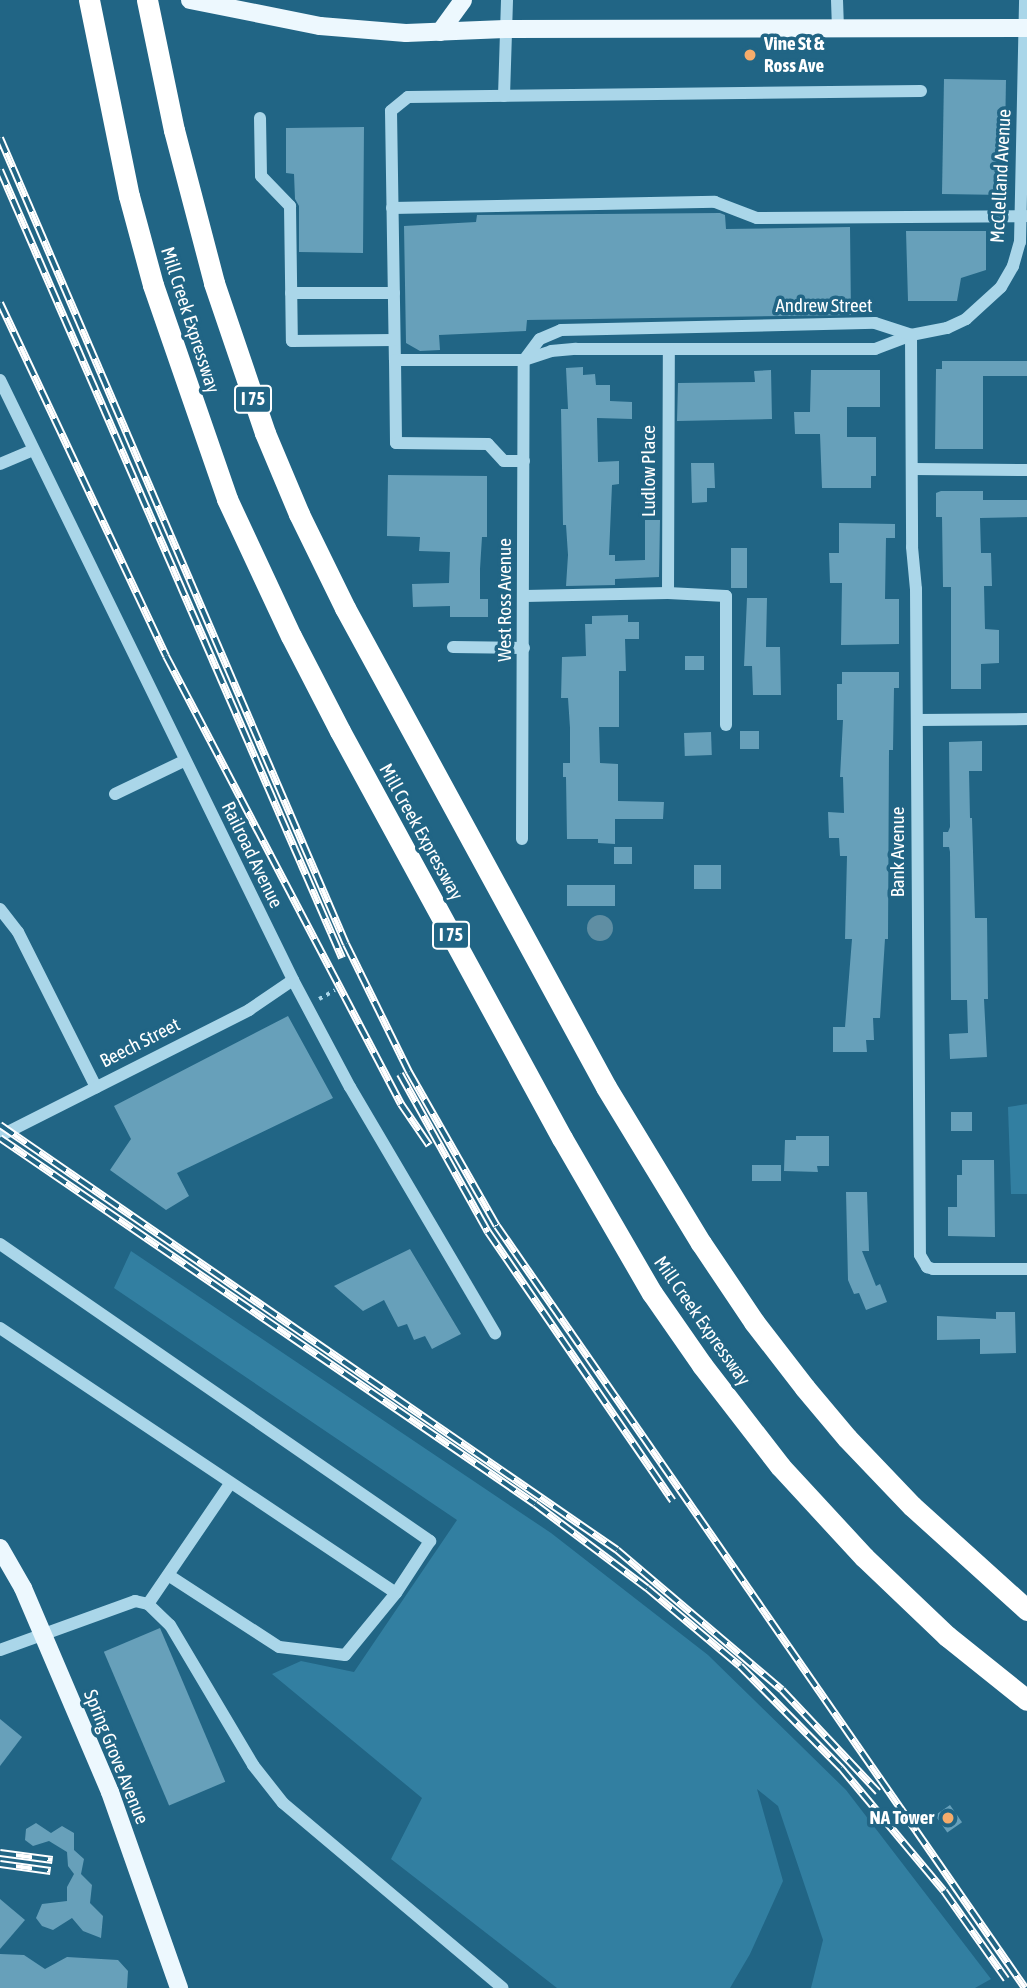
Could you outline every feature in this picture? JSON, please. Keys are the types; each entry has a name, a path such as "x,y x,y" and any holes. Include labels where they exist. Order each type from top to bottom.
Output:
{"highway":[{"name":"Mill Creek Expressway","path":"89,0 129,196 153,285 228,499 291,636 340,731 562,1138 652,1293 702,1365 780,1466 819,1511 882,1575 947,1636 1027,1700"},
{"name":"Mill Creek Expressway","path":"148,0 214,283 265,433 299,514 345,608 606,1087 709,1254 754,1322 805,1388 847,1438 912,1506 1027,1611"}],"main road":[{"path":"190,0 363,31 1026,28"},
{"path":"440,32 463,0"},
{"name":"Spring Grove Avenue","path":"0,1548 23,1588 110,1792 179,1988"}],"street":[{"path":"504,96 507,0"},
{"path":"837,0 838,28"},
{"name":"McClelland Avenue","path":"911,335 947,328 966,319 990,300 1013,265 1024,216 1025,0"},
{"path":"524,461 504,461 488,444 396,443 391,111 408,97 921,91"},
{"path":"260,118 261,176 290,206 292,341 394,340"},
{"path":"392,208 715,202 757,218 1024,216"},
{"path":"291,293 394,293"},
{"name":"Andrew Street","path":"524,360 540,340 561,330 875,323 911,335"},
{"path":"395,360 524,360 551,351 576,349 876,349 911,335"},
{"name":"Bank Avenue","path":"911,335 914,469 912,547 916,589 918,720 920,1255 927,1267 933,1269 1027,1269"},
{"name":"Ludlow Place","path":"668,350 668,593"},
{"name":"West Ross Avenue","path":"522,839 524,360"},
{"name":"Railroad Avenue","path":"0,380 293,980 351,1087 495,1333"},
{"path":"0,464 33,450"},
{"path":"914,469 1027,470"},
{"path":"525,596 668,593 726,596 726,725"},
{"path":"453,647 524,648"},
{"path":"918,720 1027,719"},
{"path":"115,794 184,761"},
{"path":"0,909 18,932 96,1087"},
{"name":"Beech Street","path":"0,1136 249,1010 293,980"},
{"path":"0,1244 430,1541 396,1593 345,1655 279,1647 168,1575"},
{"path":"0,1328 229,1484 396,1593"},
{"path":"148,1604 229,1484"},
{"path":"0,1650 135,1601 148,1604 170,1625 253,1765 283,1803 503,1988"}],"path":[{"path":"317,1000 335,990"}],"shaded area":[{"path":"600,915 609,919 613,928 609,937 600,941 591,937 587,928 591,919"},
{"path":"1027,1104 1027,1194 1011,1194 1008,1107"},
{"path":"131,1251 551,1533 708,1655 846,1790 991,1979 975,1988 811,1988 823,1940 778,1806 757,1789 783,1881 750,1954 730,1988 557,1988 391,1859 422,1798 272,1674 301,1661 354,1672 457,1520 114,1288"}],"building":[{"path":"944,79 1006,80 1004,195 942,194"},
{"path":"364,127 363,253 299,252 299,206 295,199 294,174 286,173 286,128"},
{"path":"477,215 725,215 726,229 850,227 851,315 527,320 526,331 439,335 440,350 420,351 406,343 404,226 476,222"},
{"path":"906,231 986,231 986,270 961,278 957,301 908,301"},
{"path":"942,361 1027,361 1027,376 983,376 983,449 935,449 936,369 942,369"},
{"path":"583,367 583,375 595,374 596,385 610,385 610,401 632,402 632,419 597,418 598,462 619,461 619,484 612,485 609,555 615,555 615,561 645,560 645,520 660,520 659,577 615,579 615,585 566,586 568,555 566,525 563,525 561,409 568,409 566,368"},
{"path":"771,370 772,419 677,421 678,383 755,382 754,371"},
{"path":"811,370 880,370 880,407 847,407 847,437 876,437 876,476 871,476 871,488 822,488 820,434 795,434 794,412 810,412"},
{"path":"691,463 714,463 715,488 707,488 707,502 692,503"},
{"path":"388,475 487,476 487,537 482,537 480,599 488,599 488,617 450,617 450,606 413,607 412,584 449,583 450,552 419,551 420,537 387,536"},
{"path":"983,491 983,500 1027,500 1027,517 980,518 981,553 991,553 992,586 984,586 985,629 999,630 999,663 981,664 981,689 951,689 951,587 943,587 942,517 936,517 936,493"},
{"path":"839,523 895,524 895,538 886,538 885,599 899,599 899,644 841,645 842,583 830,583 829,553 839,553"},
{"path":"731,548 747,548 747,588 731,588"},
{"path":"747,598 767,598 766,647 780,647 781,695 753,695 752,666 744,666"},
{"path":"628,615 628,622 639,622 639,639 625,639 626,671 619,671 619,727 599,727 600,763 618,764 618,801 664,802 663,819 615,819 615,844 598,843 598,839 567,839 566,777 563,777 563,763 570,763 570,728 568,698 561,698 562,657 586,656 585,624 592,624 592,616"},
{"path":"685,656 704,656 704,670 685,670"},
{"path":"842,672 899,672 899,688 894,688 893,750 889,750 888,939 885,939 880,1018 873,1018 874,1040 866,1040 867,1052 833,1052 833,1027 845,1027 852,939 845,939 847,856 840,856 839,838 829,838 828,812 844,813 843,777 840,777 843,720 837,720 837,684 842,684"},
{"path":"740,731 759,731 759,749 740,749"},
{"path":"711,732 712,755 685,756 684,733"},
{"path":"982,741 982,771 969,771 975,918 987,918 988,999 984,999 987,1057 950,1059 949,1034 968,1033 967,1000 951,1000 950,852 949,847 943,847 943,832 948,832 950,827 949,742"},
{"path":"614,847 632,847 632,864 614,864"},
{"path":"694,865 721,865 721,889 694,889"},
{"path":"567,885 615,885 615,906 567,906"},
{"path":"288,1016 333,1098 177,1173 189,1196 166,1210 110,1170 131,1139 114,1106"},
{"path":"951,1112 972,1112 972,1131 951,1131"},
{"path":"796,1136 829,1136 829,1166 817,1166 818,1172 784,1171 785,1140 796,1140"},
{"path":"962,1160 994,1160 995,1237 948,1236 948,1207 957,1207 957,1175 962,1175"},
{"path":"752,1165 781,1165 781,1181 752,1181"},
{"path":"846,1192 867,1192 869,1251 862,1251 876,1286 880,1284 887,1302 866,1310 859,1293 854,1294 848,1280"},
{"path":"410,1249 461,1334 432,1349 425,1336 414,1340 407,1324 398,1327 384,1300 363,1311 334,1286"},
{"path":"996,1312 1015,1312 1016,1353 980,1354 980,1339 937,1340 937,1316 996,1319"},
{"path":"160,1628 225,1782 169,1806 104,1652"},
{"path":"0,1719 22,1737 0,1766"},
{"name":"NA Tower","path":"950,1805 962,1822 947,1833 935,1815"},
{"path":"36,1823 51,1833 62,1826 74,1833 74,1850 84,1859 81,1874 92,1885 90,1903 103,1916 101,1938 83,1931 72,1918 53,1930 42,1926 36,1918 42,1904 67,1901 67,1887 74,1874 68,1866 67,1852 49,1841 33,1846 25,1840 26,1829"},
{"path":"0,1899 25,1920 0,1949"},
{"path":"0,1954 24,1955 45,1969 67,1957 118,1960 128,1971 127,1988 0,1988"}],"railway":[{"path":"0,138 346,944 409,1072 497,1226 1025,1988"},
{"path":"0,170 342,958"},
{"path":"0,303 166,656 401,1104 429,1145"},
{"path":"400,1074 488,1232 673,1501"},
{"path":"0,1125 617,1550 782,1690 878,1792"},
{"path":"0,1138 535,1504 647,1588 740,1666 841,1768 944,1891 1006,1979"},
{"path":"0,1853 53,1860"},
{"path":"0,1864 51,1871"}],"place":[{"name":"Vine St & Ross Ave","path":"750,55"},
{"name":"NA Tower","path":"948,1818"}]}
